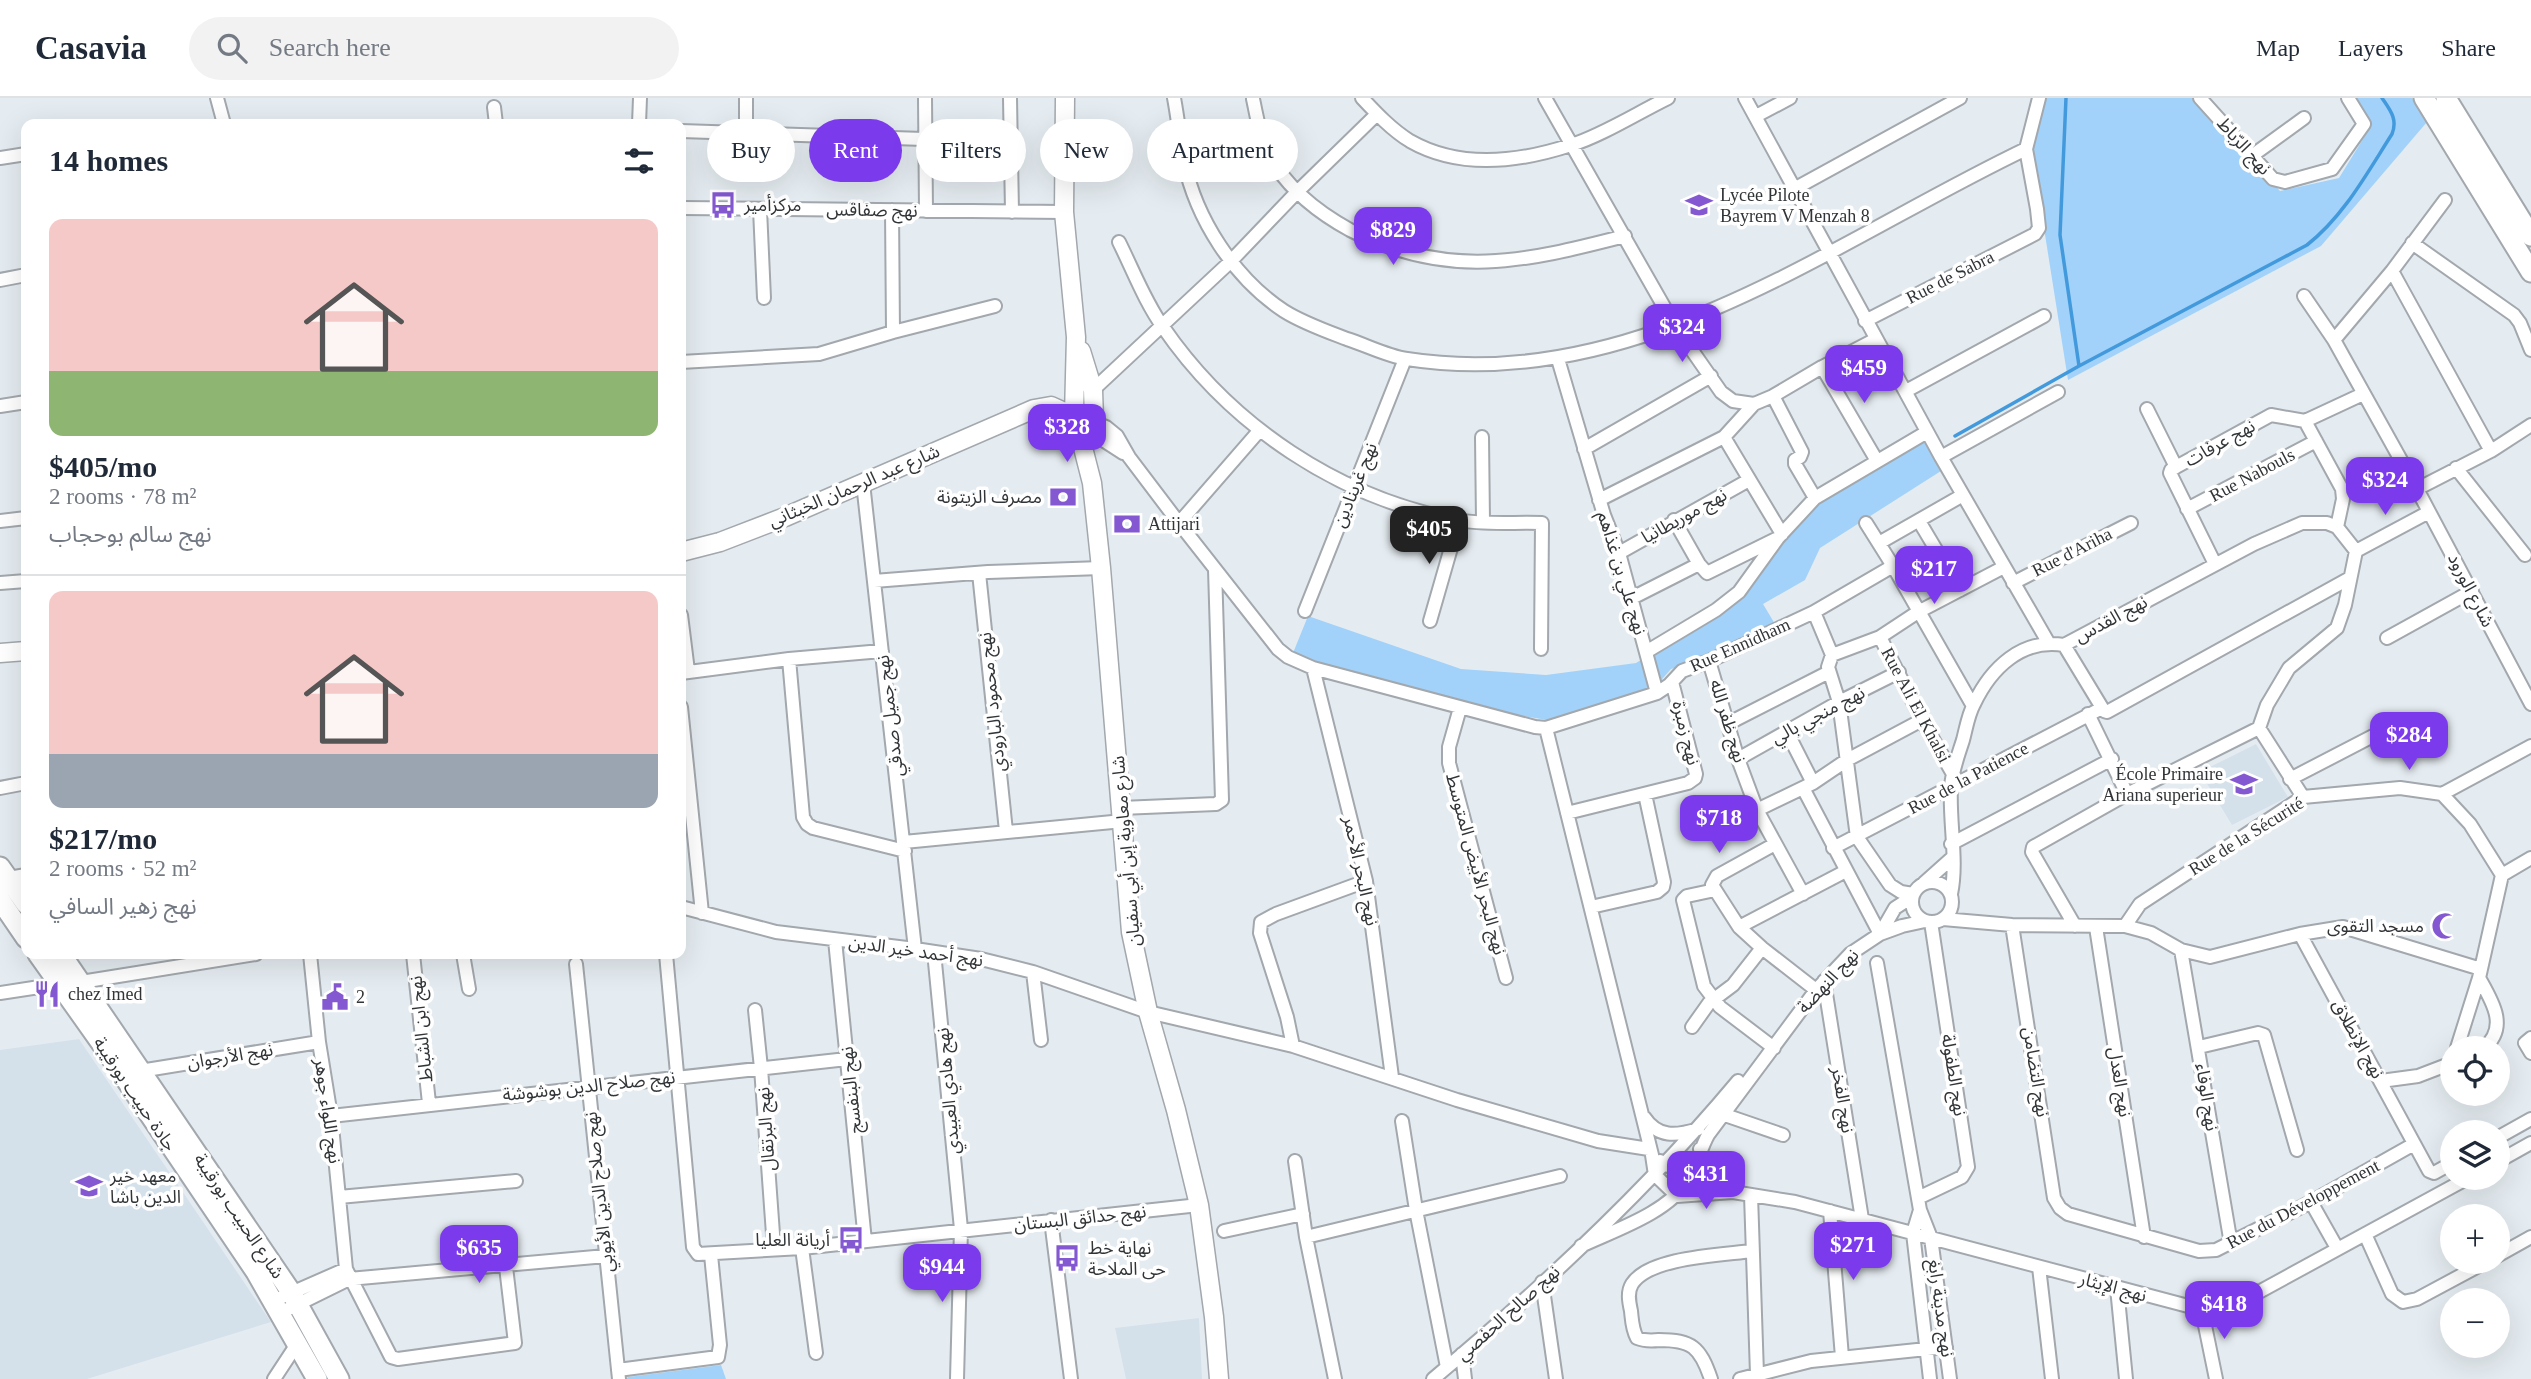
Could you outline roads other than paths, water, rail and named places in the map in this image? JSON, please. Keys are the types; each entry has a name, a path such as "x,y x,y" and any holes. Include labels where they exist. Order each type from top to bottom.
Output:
{"main road":[{"name":"شارع معاوية إبن أبي سفيان","path":"1065,98 1064,212 1077,369 1084,425 1094,467 1092,483 1131,932 1148,1012 1199,1205 1214,1317 1219,1379"},
{"path":"2424,98 2531,272"},
{"path":"2446,98 2531,236"},
{"name":"شارع معاوية إبن أبي سفيان","path":"1076,337 1093,390 1084,425"},
{"path":"1077,369 1066,389 1051,406 1084,425"},
{"name":"شارع عبد الرحمان الخبثاني","path":"686,551 720,542 1034,409 1051,406"},
{"path":"1026,413 1084,425"},
{"path":"0,653 21,651"},
{"path":"9,883 21,898"},
{"path":"9,883 21,922"},
{"name":"جادة حبيب بورقيبة","path":"42,959 214,1209 285,1302 297,1344 317,1379"},
{"name":"شارع الحبيب بورقيبة","path":"65,959 140,1071 285,1302 339,1379"}],"street":[{"path":"217,98 223,119"},
{"path":"639,119 640,98"},
{"path":"746,98 746,119"},
{"path":"924,119 925,98"},
{"path":"1010,98 1012,212"},
{"path":"1174,98 1184,162 1197,203 1230,262 1281,309 1334,334 1405,359 1469,363 1558,359 1614,346 1675,326 1830,254 2026,149 2039,98"},
{"path":"1362,98 1407,139 1431,151 1466,159 1505,159 1574,145 1668,98"},
{"path":"1545,98 1675,326 1721,392 1734,401 1754,404"},
{"path":"1745,98 1865,321 2048,642 2028,647 2009,658 1984,687 1973,706 1952,780 1951,844 1954,876 1951,908 1933,921 1914,912 1913,896"},
{"path":"1756,116 1790,98"},
{"path":"1794,189 1960,98"},
{"name":"نهج الرّباط","path":"2200,98 2278,182 2332,169 2364,124 2348,98"},
{"path":"1253,99 1269,155 1296,193 1338,223 1398,251 1450,262 1483,262 1539,257 1625,236"},
{"path":"494,107 495,119"},
{"path":"1093,390 1230,262 1377,114"},
{"path":"2253,155 2304,118"},
{"path":"686,131 707,132"},
{"path":"795,135 916,139"},
{"name":"Rue de Sabra","path":"1865,321 2035,234 2039,229 2037,208 2026,149"},
{"path":"0,158 21,155"},
{"path":"925,182 926,211"},
{"path":"2334,340 2392,271 2445,200"},
{"name":"نهج صفاقس","path":"686,208 1064,212"},
{"path":"760,209 764,298"},
{"path":"892,210 893,332"},
{"path":"1119,243 1161,324 1208,383 1259,431 1353,488 1410,508 1459,520 1542,523 1541,649"},
{"path":"2412,243 2514,315 2531,350"},
{"path":"2392,271 2491,451"},
{"path":"0,280 21,276"},
{"name":"شارع الورود","path":"2304,296 2334,340 2417,489 2531,704"},
{"path":"686,362 819,354 995,306"},
{"path":"1906,391 2044,316"},
{"path":"1599,500 1724,436 1754,404 1876,339"},
{"name":"نهج غرينادين","path":"1305,611 1405,359"},
{"name":"نهج علي بن غذاهم","path":"1558,359 1599,500 1619,553 1646,652 1716,610 1739,592 1780,536"},
{"path":"1822,366 1877,461"},
{"path":"1584,449 1712,376"},
{"path":"1941,457 2058,392"},
{"path":"2356,551 2337,527 2343,499 2342,489 2305,421 2363,394"},
{"path":"1773,396 1802,452 1795,464 1815,498"},
{"path":"0,406 21,403"},
{"path":"2147,410 2176,467 2170,473 2215,564"},
{"name":"نهج عرفات","path":"2176,467 2271,415 2305,421"},
{"path":"1084,425 1129,457 1278,649 1288,657 1313,668 1546,728 1655,1175 1677,1196 1728,1190"},
{"path":"2417,489 2491,451 2531,425"},
{"path":"1179,523 1259,431"},
{"path":"1674,520 1707,573 1780,536 1815,498 1927,432"},
{"path":"1724,436 1780,536"},
{"path":"1482,437 1483,521"},
{"name":"Rue Nabouls","path":"2187,509 2316,441"},
{"path":"2456,468 2525,555"},
{"name":"نهج موريطانيا","path":"1619,553 1749,480"},
{"name":"نهج جميل صدقي","path":"863,483 915,948"},
{"path":"1879,543 1963,495"},
{"path":"2076,926 2032,849 2127,794 2259,728 2270,698 2289,668 2337,628 2345,605 2356,551 2429,512"},
{"path":"0,521 21,519"},
{"path":"1430,621 1459,520"},
{"path":"1919,521 1960,590"},
{"path":"1866,523 1973,706"},
{"name":"Rue d'Ariha","path":"2013,583 2131,523"},
{"name":"نهج القدس","path":"2048,642 2064,645 2215,564 2302,523 2327,523 2337,527"},
{"path":"1632,598 1699,564"},
{"name":"Rue Ennidham","path":"1546,728 1657,693 1682,670 1709,661 1814,612 1893,566"},
{"path":"1913,896 1890,885 1857,837 1839,702 1829,672 1829,661 1832,655 1880,637 1918,612 2004,567"},
{"path":"874,581 1101,568"},
{"path":"789,659 803,817 813,828 905,846 1122,814 1216,804 1222,800 1215,569"},
{"name":"نهج محمود البارودي","path":"979,573 1006,831"},
{"name":"Rue de la Patience","path":"1833,848 1857,837 1952,780 2088,714 2102,708 2108,712 2350,578"},
{"path":"0,583 21,581"},
{"path":"2387,638 2472,591"},
{"path":"1814,612 1832,655"},
{"name":"Rue Ali El Khalsi","path":"1880,637 1952,780"},
{"path":"2064,645 2102,708"},
{"path":"686,672 882,651"},
{"path":"1646,652 1657,693"},
{"name":"نهج ظفر الله","path":"1709,661 1738,759 1757,810 1803,894"},
{"name":"نهج البحر الأحمر","path":"1313,668 1366,881 1392,1077"},
{"path":"1729,723 1829,672"},
{"name":"نهج منجي بالي","path":"1738,759 1839,702 1899,672"},
{"name":"نهج زمبرة","path":"1567,813 1688,783 1695,778 1672,682"},
{"name":"نهج البحر الأبيض المتوسط","path":"1460,708 1449,747 1450,763 1506,978"},
{"path":"2088,714 2127,794"},
{"path":"1757,810 1808,785 1847,760 1922,720"},
{"path":"2290,779 2396,724"},
{"path":"2259,728 2303,797"},
{"path":"1787,732 1833,848 1880,934"},
{"path":"2461,1036 2480,973 2502,875 2470,824 2442,794 2531,746"},
{"path":"1951,844 2112,759"},
{"path":"0,788 21,784"},
{"name":"Rue de la Sécurité","path":"2125,926 2140,905 2303,797 2400,788 2442,794"},
{"path":"1591,907 1657,892 1663,887 1645,794"},
{"path":"686,796 702,913"},
{"path":"1775,844 1717,876 1712,885 1739,927 1762,948 1820,985"},
{"path":"1880,934 1895,908 1913,896 1937,869 1952,858"},
{"path":"2502,875 2531,858"},
{"path":"1739,927 1846,871"},
{"path":"1293,1046 1287,1017 1260,933 1261,922 1366,881"},
{"path":"1924,883 1940,883 1951,894"},
{"path":"1715,890 1687,896 1683,900 1701,981 1713,1000 1774,1043"},
{"name":"نهج أحمد خير الدين","path":"686,908 776,932 915,948 981,959 1033,972 1148,1012 1293,1046 1457,1100 1598,1141 1651,1152"},
{"name":"نهج النهضة","path":"1774,1043 1820,985 1859,946 1902,926 1933,921 2125,926 2158,936 2181,950 2215,957 2300,934 2337,927 2350,928 2480,973"},
{"name":"نهج الطفولة","path":"1919,1204 1962,1177 1968,1167 1933,921"},
{"name":"نهج التضامن","path":"2012,925 2054,1198 2057,1205 2068,1214"},
{"name":"نهج العدل","path":"2096,927 2144,1237"},
{"name":"نهج الإنطلاق","path":"2300,934 2414,1144 2432,1173 2440,1169"},
{"name":"نهج البنفسج","path":"835,940 865,1241"},
{"path":"1692,1027 1713,1000 1733,985 1762,948"},
{"name":"نهج الوفاء","path":"2181,950 2231,1244"},
{"name":"نهج هادي العبيدي","path":"934,952 961,1229 957,1379"},
{"path":"81,982 225,959"},
{"name":"نهج اللواء جوهر","path":"311,959 348,1274"},
{"name":"نهج ابن الشباط","path":"414,959 429,1103"},
{"path":"465,959 469,989"},
{"path":"618,1375 718,1357 720,1345 711,1255 698,1254 693,1247 666,959"},
{"name":"نهج مدينة رابغ","path":"1877,963 1919,1204 1931,1238 1950,1379"},
{"name":"نهج صلاح الدين الأيوبي","path":"576,964 618,1375"},
{"path":"1033,972 1041,1041"},
{"path":"2480,973 2495,1007 2497,1027 2494,1036"},
{"path":"0,993 59,984"},
{"name":"نهج الفخر","path":"1820,985 1862,1219"},
{"name":"نهج البرتقال","path":"755,1010 774,1248"},
{"path":"2199,1047 2258,1033 2264,1035 2297,1150"},
{"path":"2531,1038 2525,1042 2531,1053"},
{"name":"نهج الأرجوان","path":"140,1071 319,1042"},
{"name":"نهج صالح الحفصي","path":"1581,1246 1654,1211 1677,1196 1690,1178 1700,1149 1722,1114 1774,1043"},
{"name":"نهج صالح الحفصي","path":"1433,1379 1542,1282 1655,1175 1774,1043"},
{"name":"نهج صلاح الدين بوشوشة","path":"331,1116 429,1103 848,1059"},
{"path":"2381,1081 2418,1076 2440,1068"},
{"path":"1641,1112 1649,1124 1667,1134 1699,1129"},
{"path":"1722,1114 1783,1135"},
{"path":"2510,1130 2531,1118"},
{"path":"1402,1121 1416,1210 1447,1367"},
{"path":"2510,1154 2531,1143"},
{"name":"Rue du Développement","path":"2068,1214 2199,1251 2216,1250 2311,1202 2414,1144"},
{"path":"1700,1149 1709,1169 1728,1190"},
{"path":"1651,1152 1665,1165 1690,1178 1728,1190"},
{"path":"1295,1161 1306,1237 1335,1379"},
{"path":"1306,1237 1560,1176"},
{"path":"339,1196 516,1181"},
{"name":"نهج الإيثار","path":"1728,1190 1794,1202 1862,1219 2202,1311 2216,1311 2235,1305 2446,1190"},
{"path":"1751,1195 1757,1374"},
{"path":"2311,1202 2337,1248"},
{"path":"1913,1233 1919,1204"},
{"name":"نهج حدائق البستان","path":"711,1255 774,1248 802,1248 1199,1205"},
{"path":"1830,1211 1842,1357"},
{"path":"1224,1231 1303,1214"},
{"path":"1051,1220 1071,1379"},
{"name":"نهج مدينة رابغ","path":"1913,1233 1930,1379"},
{"path":"2365,1234 2392,1294 2403,1302 2414,1301 2464,1274"},
{"path":"2510,1249 2531,1237"},
{"path":"802,1248 816,1353"},
{"path":"1711,1379 1702,1356 1689,1343 1675,1340 1644,1341 1637,1338 1633,1330 1630,1285 1647,1271 1662,1264 1752,1251"},
{"path":"285,1302 348,1274 506,1266 606,1256"},
{"path":"348,1274 391,1357 398,1359 515,1343 506,1266"},
{"path":"2039,1267 2052,1379"},
{"path":"1542,1282 1556,1379"},
{"path":"2117,1289 2126,1379"},
{"path":"2202,1311 2216,1379"},
{"path":"274,1379 297,1344"},
{"path":"1740,1379 1811,1361 1946,1347"},
{"path":"1462,1354 1465,1379"}],"waterway":[{"path":"2066,98 2060,235 2079,366"},
{"path":"1955,436 2079,366 2307,245 2344,207 2392,134 2394,119 2382,98"}],"place":[{"name":"مركزأمير","path":"723,205"},
{"name":"Lycée Pilote Bayrem V Menzah 8","path":"1699,205"},
{"name":"مصرف الزيتونة","path":"1063,497"},
{"name":"Attijari","path":"1127,524"},
{"name":"École Primaire Ariana superieur","path":"2244,784"},
{"name":"مسجد التقوى","path":"2445,926"},
{"name":"chez Imed","path":"47,994"},
{"name":"2","path":"335,997"},
{"name":"معهد خير الدين باشا","path":"89,1186"},
{"name":"أريانة العليا","path":"851,1240"},
{"name":"نهاية خط حى الملاحة","path":"1067,1258"}]}
